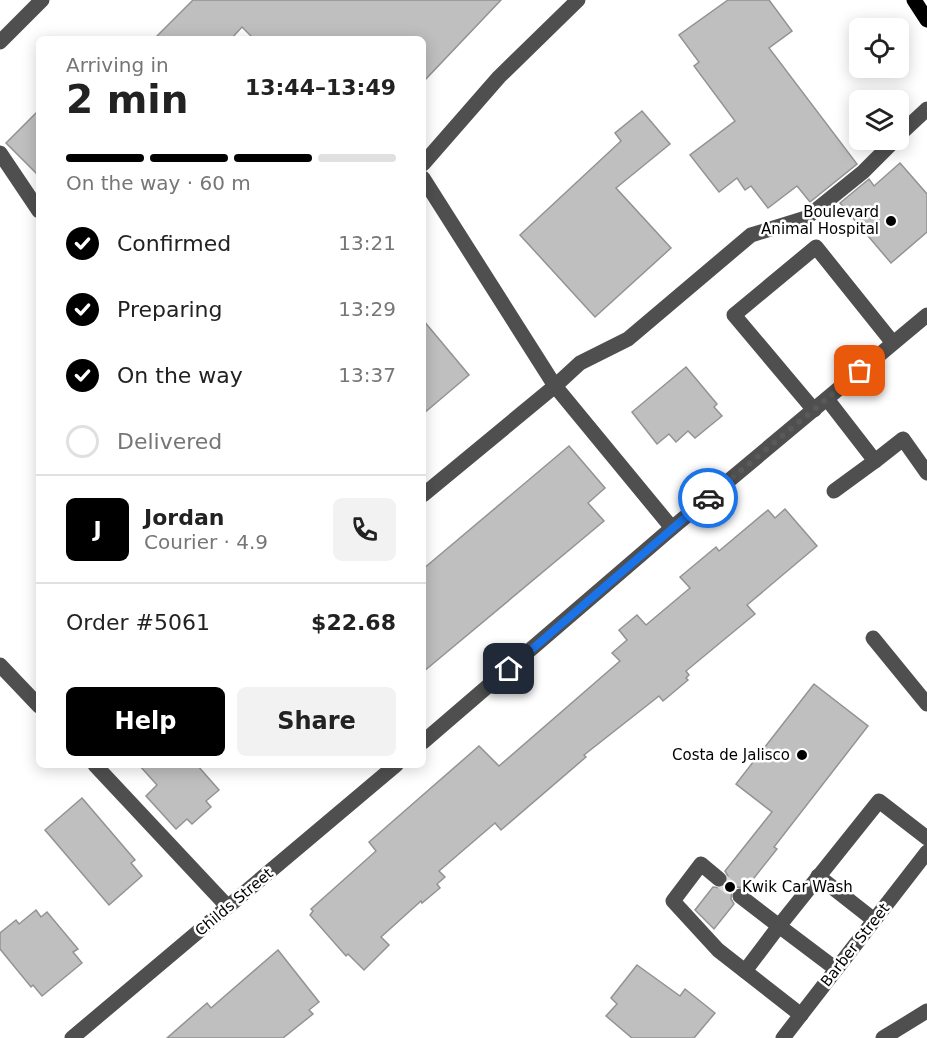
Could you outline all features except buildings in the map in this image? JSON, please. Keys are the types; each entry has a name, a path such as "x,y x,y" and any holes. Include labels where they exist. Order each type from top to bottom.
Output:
{"main road":[{"path":"914,0 927,20"}],"street":[{"path":"0,42 42,0"},
{"path":"426,161 499,77 578,0"},
{"path":"909,126 927,109"},
{"path":"426,493 580,363 628,339 751,235 806,218 863,172 885,150"},
{"path":"0,153 36,207"},
{"path":"426,183 555,386 672,528"},
{"path":"814,410 734,315 789,268 816,247 893,343"},
{"path":"426,739 672,528 927,315"},
{"path":"826,399 874,461"},
{"path":"834,491 903,439 927,473"},
{"path":"873,638 927,704"},
{"path":"0,665 36,703"},
{"path":"98,768 228,907"},
{"name":"Childs Street","path":"72,1038 392,768"},
{"path":"745,971 879,801 927,838"},
{"name":"Barber Street","path":"783,1038 927,852"},
{"path":"719,879 701,864 673,901 718,950 801,1015"},
{"path":"818,876 874,920"},
{"path":"740,896 836,969"},
{"path":"883,1038 927,1011"}],"tunnel":[{"path":"719,879 740,896"}],"way so far":[{"path":"708,498 860,371"}],"place":[{"name":"Boulevard Animal Hospital","path":"891,221"},
{"name":"Costa de Jalisco","path":"802,755"},
{"name":"Kwik Car Wash","path":"730,887"}],"route":[{"path":"509,669 708,498"}]}
